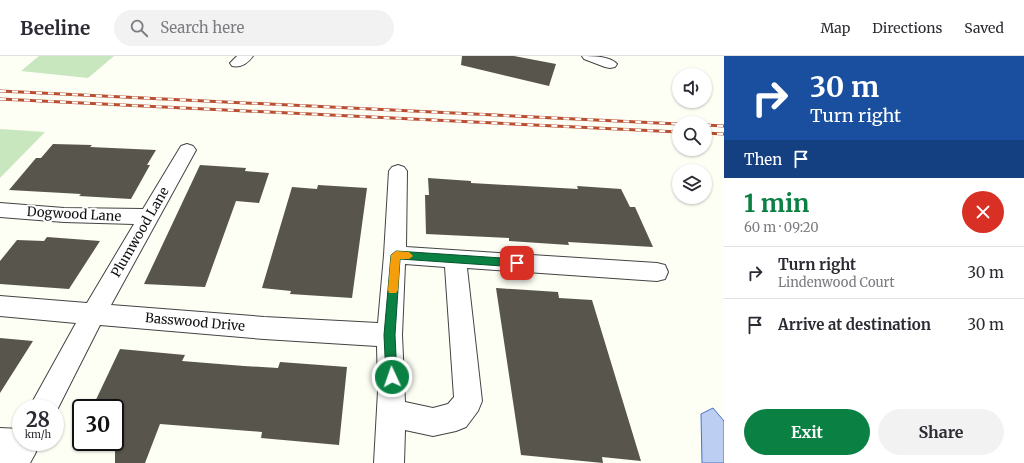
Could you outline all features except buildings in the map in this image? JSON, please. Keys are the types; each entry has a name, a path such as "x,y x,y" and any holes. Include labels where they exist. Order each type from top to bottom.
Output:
{"street":[{"path":"589,56 610,64"},
{"name":"Plumwood Lane","path":"48,399 94,313 187,150"},
{"path":"389,463 392,391 389,335 396,255 398,171"},
{"name":"Dogwood Lane","path":"0,210 64,215 148,217"},
{"path":"396,255 657,272"},
{"path":"392,413 433,422 456,417 468,401 455,259"},
{"name":"Basswood Drive","path":"0,306 264,328 389,335"}],"green space":[{"path":"39,56 114,56 88,78 21,71"},
{"path":"0,129 45,132 0,178"}],"water":[{"path":"713,408 724,421 724,463 702,463 701,414"}],"railway":[{"path":"0,91 672,124"},
{"path":"0,99 672,132"},
{"path":"712,125 724,126"},
{"path":"712,133 724,134"}],"slow traffic":[{"path":"393,290 396,255 409,256"}],"route":[{"path":"392,377 389,335 396,255 517,263"}]}
